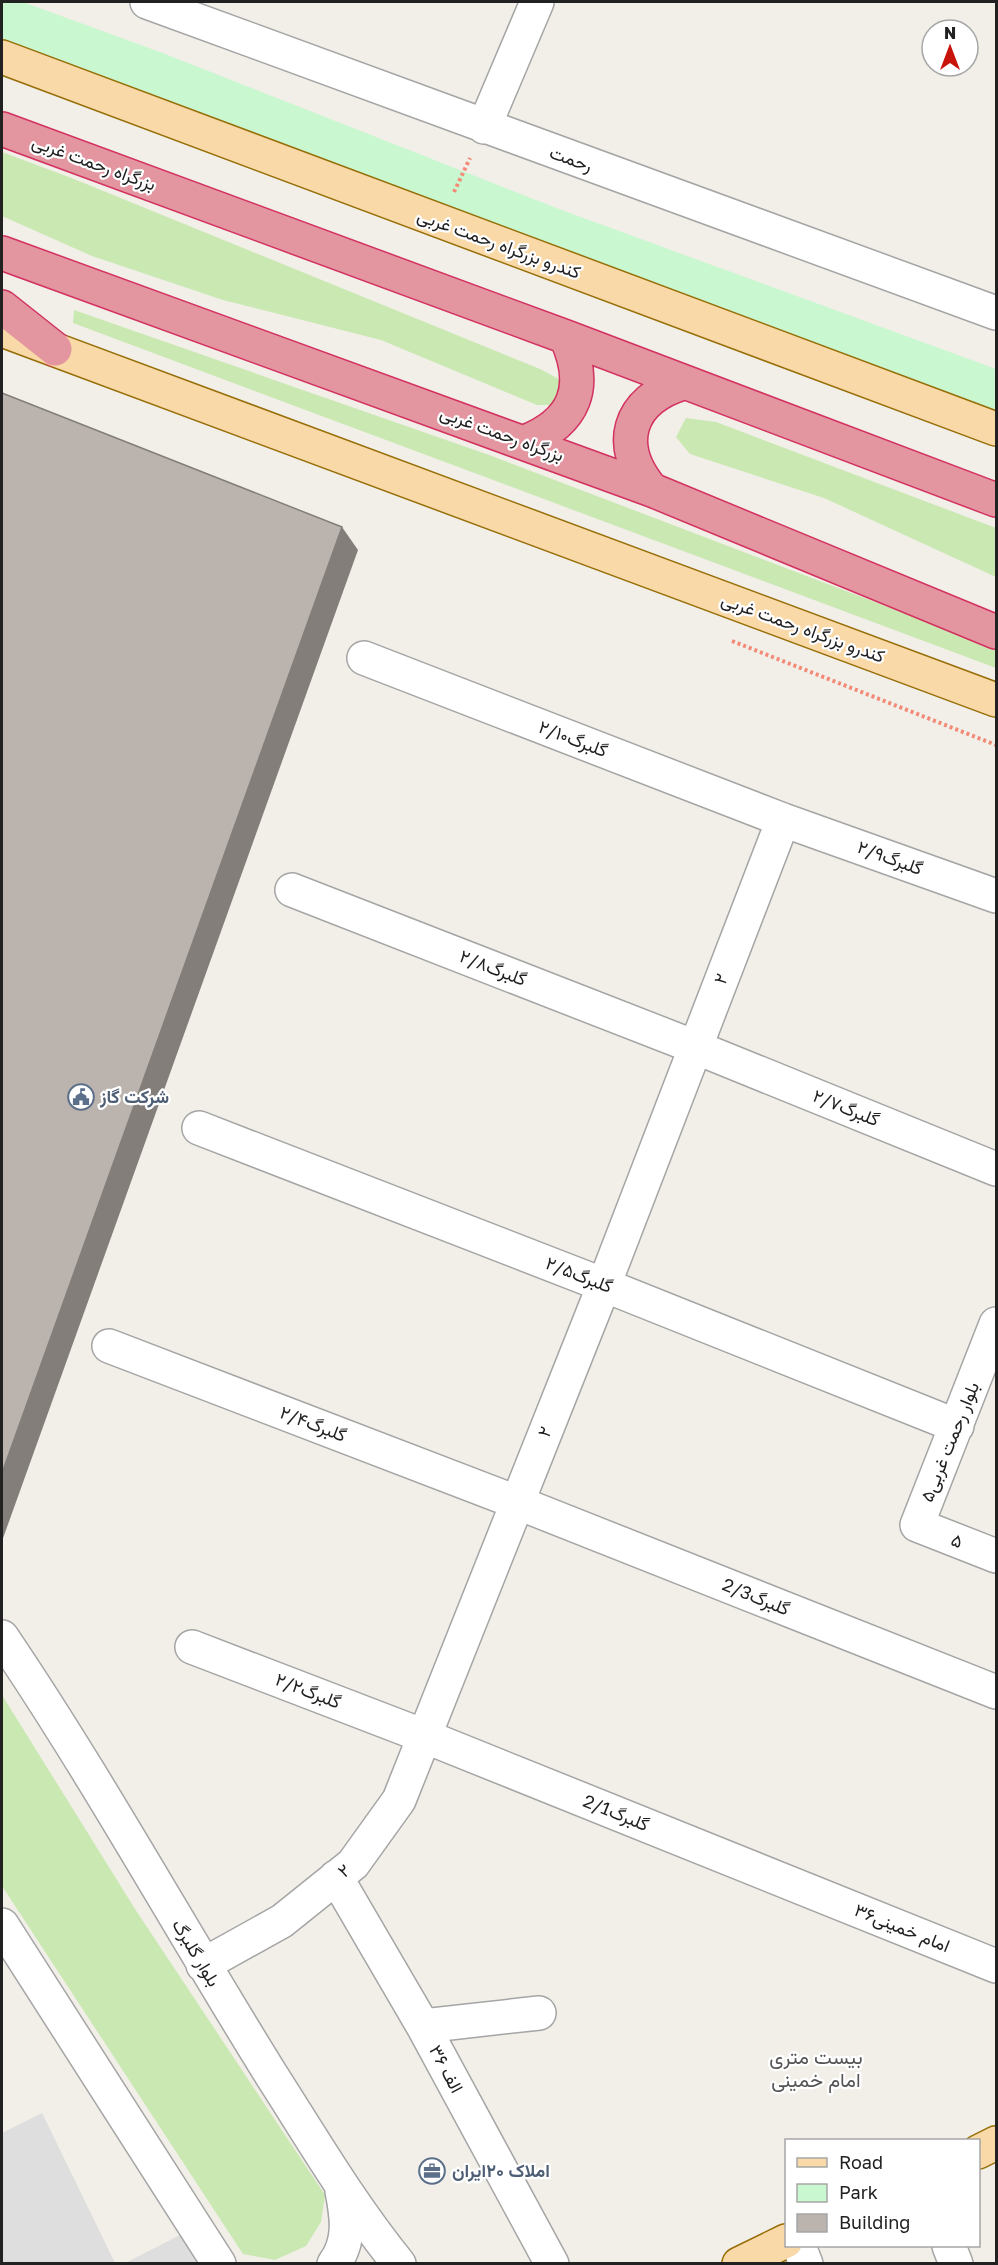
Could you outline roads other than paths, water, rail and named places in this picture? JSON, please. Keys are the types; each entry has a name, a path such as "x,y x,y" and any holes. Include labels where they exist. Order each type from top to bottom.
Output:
{"highway":[{"name":"بزرگراه رحمت غربی","path":"2,129 566,337 996,500"},
{"name":"بزرگراه رحمت غربی","path":"2,253 652,490 996,632"},
{"path":"2,307 55,349"},
{"path":"525,442 545,434 562,420 573,400 578,379 575,357 566,337"},
{"path":"652,490 639,474 632,456 631,436 636,417 648,400 664,389 683,382"}],"main road":[{"name":"کندرو بزرگراه رحمت غربی","path":"2,57 996,429"},
{"name":"کندرو بزرگراه رحمت غربی","path":"2,330 996,700"},
{"path":"980,2151 996,2143"},
{"path":"739,2264 785,2241"}],"street":[{"name":"رحمت","path":"147,2 996,313"},
{"path":"484,127 537,2"},
{"name":"گلبرگ۲/۱۰","path":"364,658 783,820"},
{"name":"گلبرگ۲/۹","path":"783,820 996,896"},
{"name":"۲","path":"203,1965 282,1921 353,1864 399,1800 604,1285 783,820"},
{"name":"گلبرگ۲/۸","path":"292,890 695,1047"},
{"name":"گلبرگ۲/۷","path":"695,1047 996,1169"},
{"name":"گلبرگ۲/۵","path":"199,1128 604,1285 957,1426"},
{"name":"بلوار رحمت غربی۵","path":"917,1525 996,1324"},
{"name":"گلبرگ۲/۴","path":"109,1346 516,1502"},
{"name":"2/3گلبرگ","path":"516,1502 996,1692"},
{"name":"۵","path":"917,1525 996,1557"},
{"name":"بلوار گلبرگ","path":"2,1637 44,1700 203,1965 342,2186 369,2227 399,2264"},
{"name":"گلبرگ۲/۲","path":"192,1647 424,1736"},
{"name":"2/1گلبرگ","path":"424,1736 808,1890"},
{"name":"۳۶ الف","path":"336,1877 423,2026 552,2264"},
{"name":"امام خمینی۳۶","path":"808,1890 996,1966"},
{"path":"2,1924 220,2262"},
{"path":"423,2026 539,2013"},
{"path":"334,2264 347,2235 347,2215 342,2186"},
{"path":"799,2247 806,2264"},
{"path":"950,2247 956,2264"}],"place":[{"name":"شرکت گاز","path":"81,1097"},
{"name":"املاک ۲۰ایران","path":"432,2171"}],"district":[{"name":"بیست متری امام خمینی","path":"816,2068"}]}
